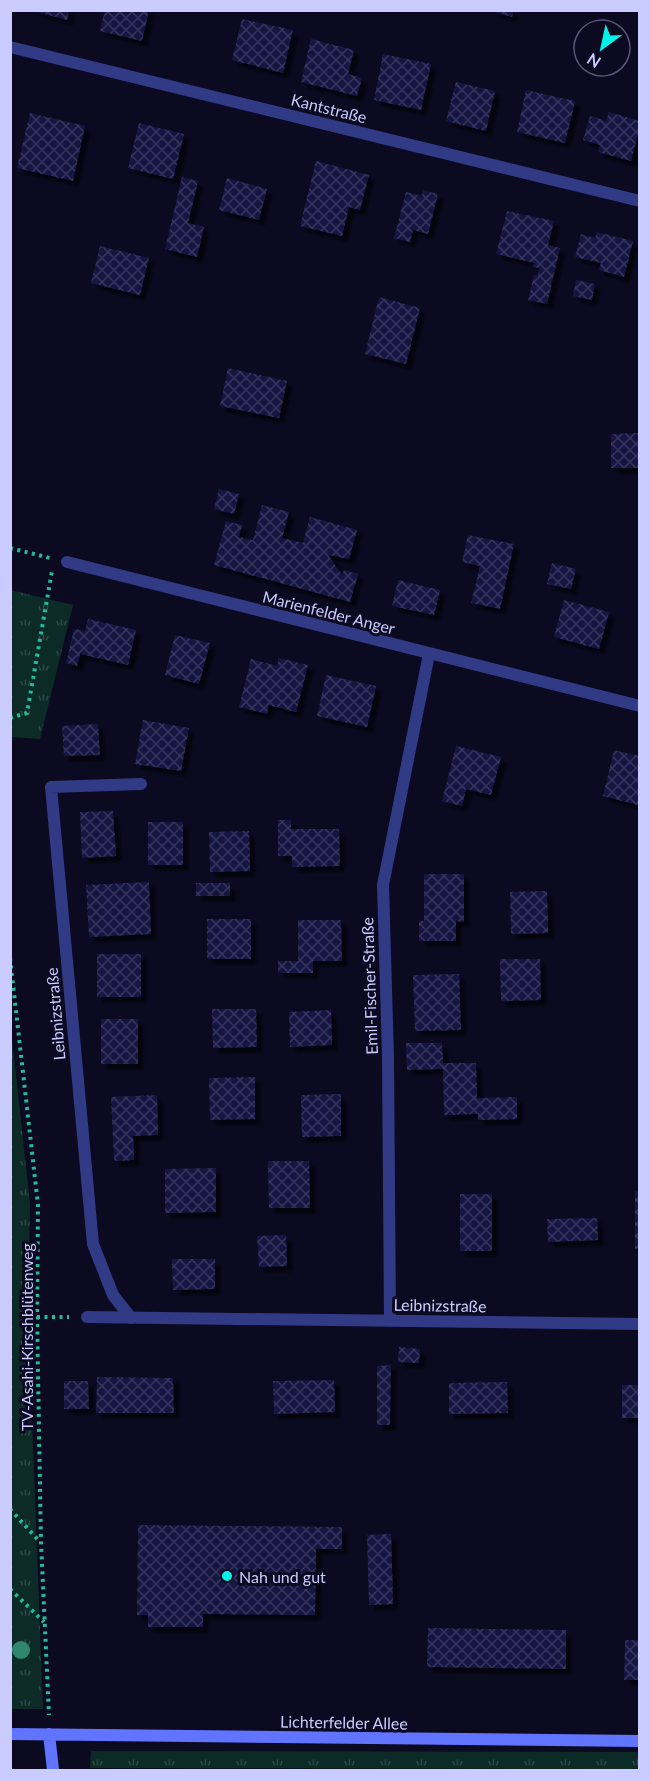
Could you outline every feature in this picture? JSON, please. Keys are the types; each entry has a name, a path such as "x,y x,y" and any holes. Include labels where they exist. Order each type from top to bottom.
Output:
{"main road":[{"name":"Lichterfelder Allee","path":"10,1734 639,1741"},
{"path":"49,1734 53,1770"}],"street":[{"name":"Kantstraße","path":"10,47 639,201"},
{"name":"Marienfelder Anger","path":"61,561 639,706"},
{"name":"Emil-Fischer-Straße","path":"390,1321 388,1057 383,885 429,654"},
{"name":"Leibnizstraße","path":"131,1318 113,1295 93,1244 51,787 141,784"},
{"name":"Leibnizstraße","path":"87,1317 639,1324"}],"path":[{"path":"10,548 61,561 27,713 10,718"},
{"name":"TV-Asahi-Kirschblütenweg","path":"10,958 38,1205 40,1542 49,1717"},
{"path":"37,1317 87,1317"},
{"path":"10,1509 40,1542"},
{"path":"10,1589 45,1623"}],"green space":[{"path":"10,590 73,605 40,739 11,737"},
{"path":"11,1029 30,1204 28,1315 43,1709 10,1709"},
{"path":"91,1751 639,1752 640,1769 90,1768"}],"building":[{"path":"30,10 69,10 67,20"},
{"path":"105,10 149,10 142,41 100,31"},
{"path":"488,10 514,10 512,17"},
{"path":"242,19 293,30 283,73 232,60"},
{"path":"311,39 354,50 348,74 362,78 357,96 301,82"},
{"path":"383,54 431,64 421,110 374,100"},
{"path":"456,82 495,91 486,131 446,121"},
{"path":"526,90 575,101 565,143 517,132"},
{"path":"609,112 639,121 631,161 598,152 600,145 583,140 590,116 606,121"},
{"path":"30,113 85,126 73,181 17,168"},
{"path":"139,123 184,134 173,179 128,168"},
{"path":"316,161 369,175 360,210 349,207 342,236 300,226"},
{"path":"182,177 198,181 188,223 204,227 197,257 165,249"},
{"path":"227,178 267,189 259,220 219,210"},
{"path":"423,190 438,194 428,234 413,230 410,242 394,238 406,192 422,196"},
{"path":"507,211 554,221 548,245 560,248 547,304 528,300 534,275 538,276 539,268 533,267 534,263 496,254"},
{"path":"597,232 633,241 624,277 599,270 601,263 575,257 581,234 595,238"},
{"path":"100,246 149,258 140,295 91,283"},
{"path":"576,280 595,284 592,300 573,296"},
{"path":"379,297 420,308 406,364 365,354"},
{"path":"228,368 287,381 279,418 220,406"},
{"path":"639,433 639,468 611,468 611,434"},
{"path":"219,489 239,494 234,514 214,509"},
{"path":"262,505 289,512 282,538 303,543 310,517 357,530 349,559 328,555 342,575 344,570 358,574 350,602 214,565 226,521 242,525 239,537 253,540"},
{"path":"468,535 514,544 500,609 471,603 480,566 462,562"},
{"path":"552,563 576,569 571,589 547,584"},
{"path":"398,580 440,590 434,615 392,606"},
{"path":"564,600 609,612 599,649 554,637"},
{"path":"88,619 136,630 128,665 80,654 77,666 66,663 74,629 85,631"},
{"path":"175,635 210,643 199,684 165,675"},
{"path":"279,658 308,665 296,712 269,705 267,714 239,707 251,659 277,666"},
{"path":"326,675 376,686 367,727 317,716"},
{"path":"143,720 189,728 181,771 135,764"},
{"path":"98,724 100,755 64,756 62,726"},
{"path":"456,746 501,757 491,795 466,789 462,806 442,801"},
{"path":"614,750 639,756 638,805 603,796"},
{"path":"113,811 116,856 82,858 80,812"},
{"path":"278,820 291,820 291,829 339,829 340,866 292,867 292,856 278,856"},
{"path":"148,822 183,822 183,865 148,865"},
{"path":"249,831 250,871 210,872 209,832"},
{"path":"424,874 464,874 464,922 456,921 456,941 419,941 419,921 424,921"},
{"path":"149,882 151,934 89,937 86,885"},
{"path":"196,883 230,883 230,896 196,896"},
{"path":"547,891 548,933 511,934 510,892"},
{"path":"207,919 251,919 251,959 207,959"},
{"path":"298,920 341,920 342,961 313,961 313,973 278,973 278,961 298,961"},
{"path":"97,954 141,954 141,997 97,997"},
{"path":"500,959 540,959 541,1000 501,1001"},
{"path":"459,974 461,1030 415,1031 413,975"},
{"path":"212,1009 256,1009 257,1047 213,1048"},
{"path":"331,1010 332,1045 290,1047 289,1012"},
{"path":"101,1019 138,1019 138,1064 101,1064"},
{"path":"406,1043 442,1043 443,1063 476,1063 477,1098 517,1097 517,1119 478,1120 478,1114 444,1115 443,1069 407,1070"},
{"path":"255,1077 255,1119 210,1120 209,1078"},
{"path":"341,1094 341,1136 302,1137 301,1095"},
{"path":"157,1095 158,1135 133,1136 134,1160 114,1161 111,1097"},
{"path":"268,1161 309,1161 310,1208 269,1208"},
{"path":"216,1168 216,1212 165,1213 165,1169"},
{"path":"635,1191 639,1191 639,1248 635,1249"},
{"path":"460,1194 492,1194 492,1251 460,1251"},
{"path":"597,1218 598,1240 548,1242 547,1219"},
{"path":"286,1235 287,1266 259,1267 257,1236"},
{"path":"172,1259 215,1259 215,1289 173,1290"},
{"path":"399,1347 420,1349 419,1363 398,1362"},
{"path":"391,1365 390,1425 377,1425 377,1366"},
{"path":"97,1377 173,1378 174,1413 96,1413"},
{"path":"334,1380 335,1412 274,1414 273,1381"},
{"path":"64,1381 88,1381 89,1409 64,1409"},
{"path":"507,1382 508,1413 449,1414 449,1383"},
{"path":"622,1385 639,1385 639,1418 622,1418"},
{"name":"Nah und gut","path":"138,1525 342,1527 342,1549 316,1549 315,1615 203,1614 203,1627 148,1627 148,1615 137,1615"},
{"path":"391,1534 393,1604 369,1605 367,1535"},
{"path":"428,1628 566,1630 566,1669 427,1667"},
{"path":"625,1640 639,1640 639,1680 624,1680"}],"place":[{"name":"Nah und gut","path":"227,1576"}]}
